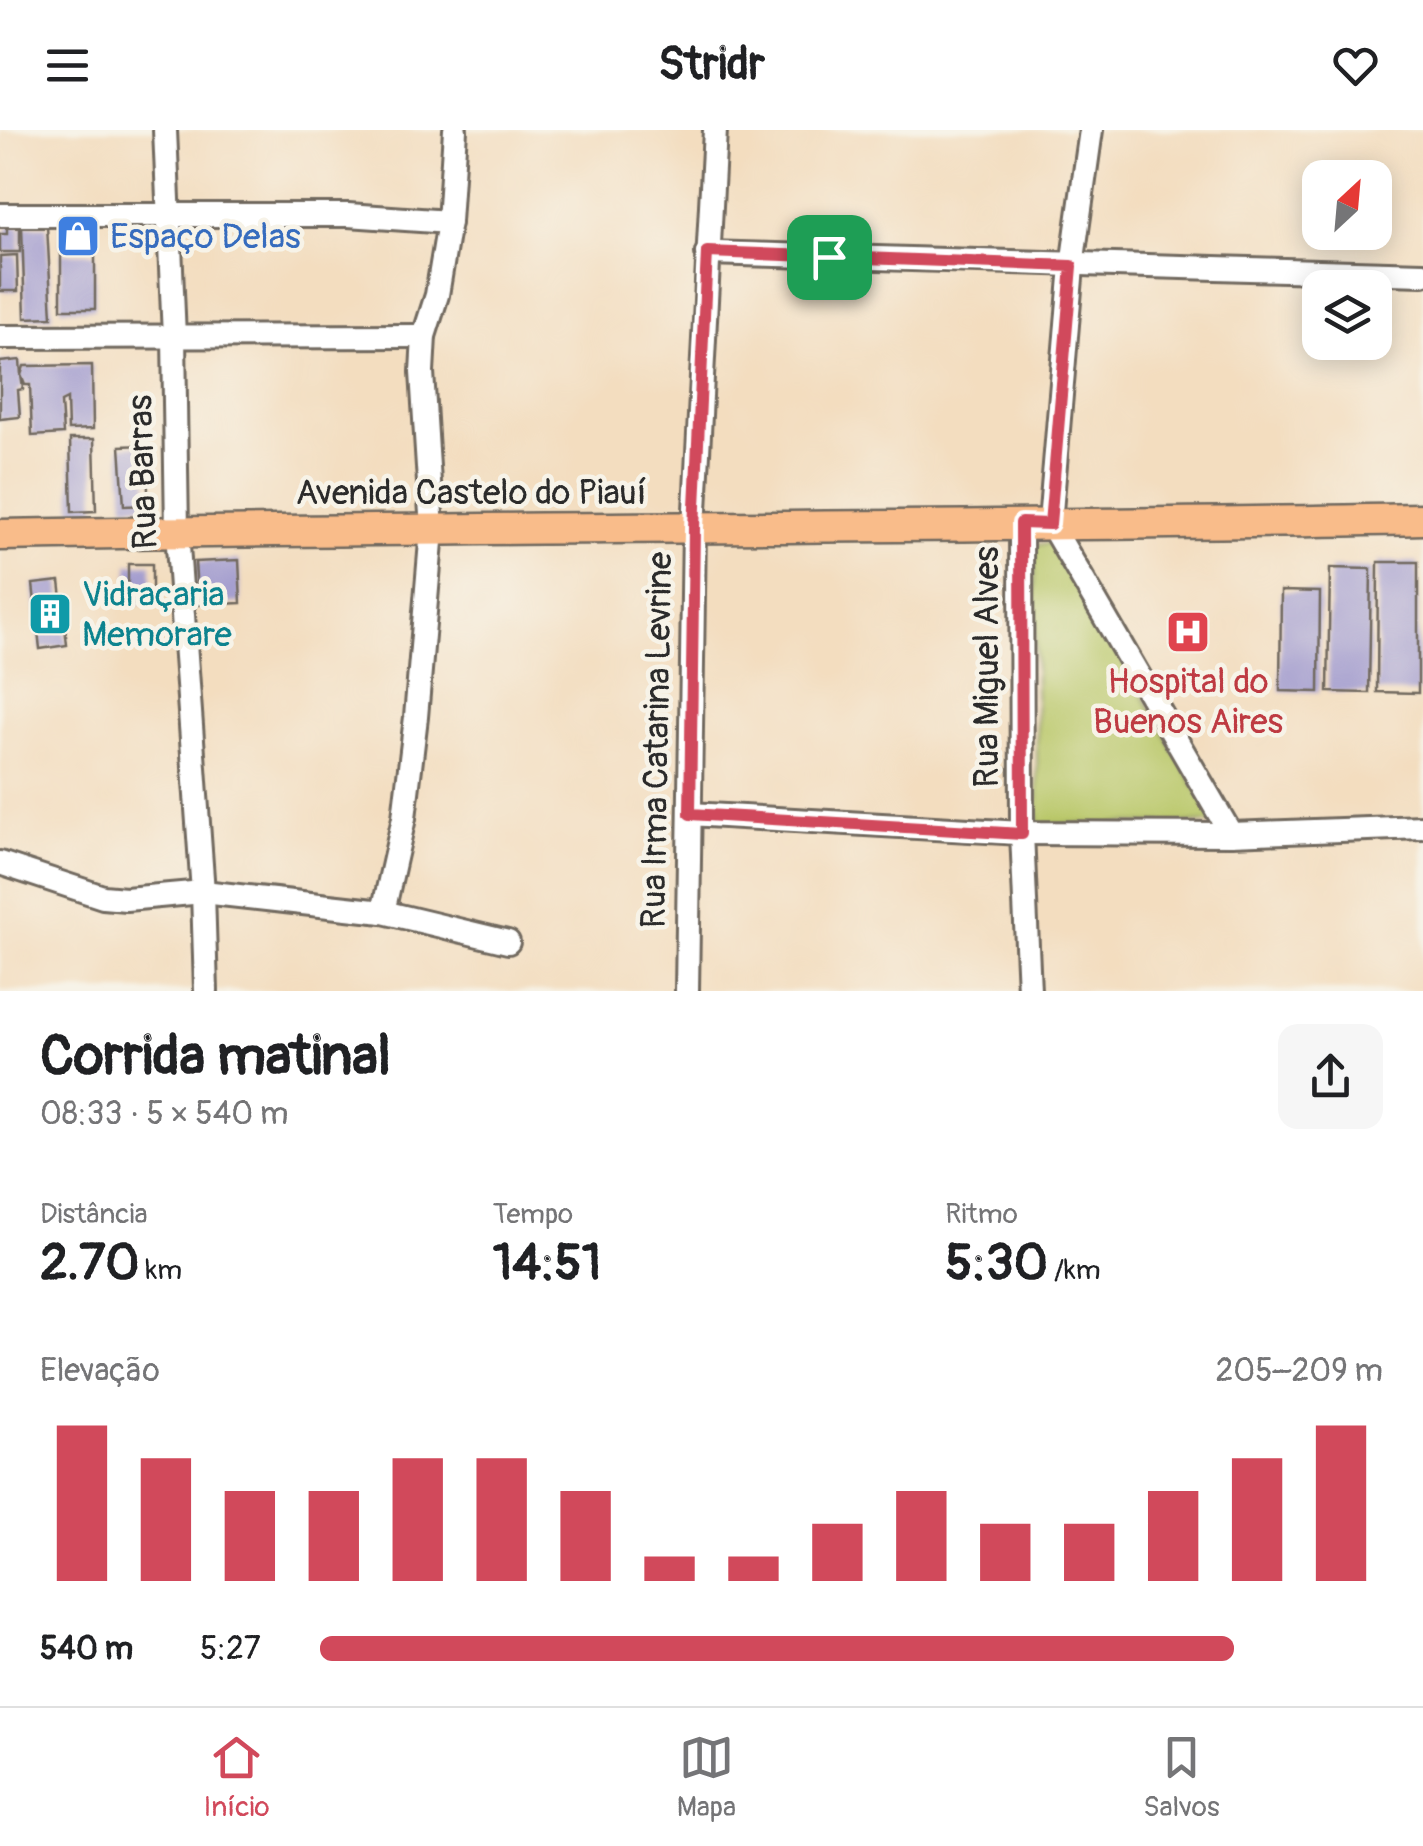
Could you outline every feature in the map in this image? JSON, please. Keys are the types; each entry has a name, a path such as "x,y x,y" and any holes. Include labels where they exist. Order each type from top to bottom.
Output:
{"main road":[{"name":"Avenida Castelo do Piauí","path":"0,535 1423,519"}],"street":[{"name":"Rua Barras","path":"165,130 177,532 203,892 206,991"},
{"path":"383,912 406,802 432,530 422,372 424,336 437,295 449,222 455,130"},
{"name":"Rua Irma Catarina Levrine","path":"687,991 694,528 715,130"},
{"name":"Rua Miguel Alves","path":"1029,991 1022,834 1036,523 1091,130"},
{"path":"0,215 348,215 449,222"},
{"path":"707,252 1423,274"},
{"path":"0,337 424,336"},
{"path":"1036,523 1232,834"},
{"path":"690,814 1022,834 1232,834 1423,827"},
{"path":"0,862 103,897 203,892 383,912 508,942"}],"green space":[{"path":"1055,542 1216,823 1038,824 1034,545"}],"building":[{"name":"Espaço Delas","path":"60,225 96,226 95,247 60,246"},
{"path":"7,226 20,226 20,252 0,252 0,234 7,234"},
{"path":"22,226 47,226 52,317 25,318"},
{"path":"61,253 95,253 95,309 61,309"},
{"path":"17,255 18,291 0,291 0,256"},
{"path":"20,360 20,417 0,419 0,362"},
{"path":"92,365 93,429 68,430 67,399 61,402 63,434 32,436 30,385 25,385 21,375 24,366"},
{"path":"70,439 94,439 96,511 72,512"},
{"path":"145,445 149,505 124,506 120,446"},
{"path":"239,560 241,603 198,605 195,562"},
{"path":"1378,562 1418,562 1418,693 1377,692"},
{"path":"128,564 152,564 152,604 128,604"},
{"path":"1330,568 1371,569 1369,693 1328,692"},
{"name":"Vidraçaria Memorare","path":"60,581 67,645 40,649 33,584"},
{"path":"1281,591 1320,592 1319,692 1280,691"}],"place":[{"name":"Espaço Delas","path":"78,236"},
{"name":"Vidraçaria Memorare","path":"50,614"},
{"name":"Hospital do Buenos Aires","path":"1188,632"}],"route":[{"path":"707,252 829,257 1072,266 1050,524 1021,523 1022,834 690,814 694,528 707,252"}]}
